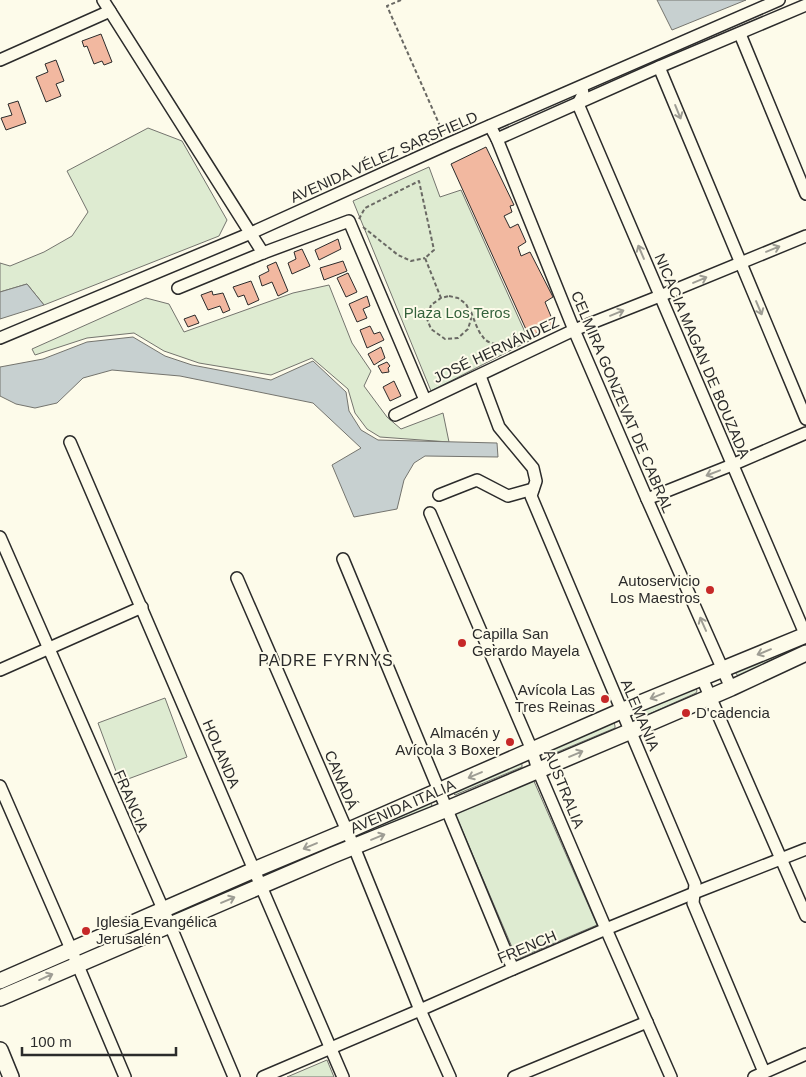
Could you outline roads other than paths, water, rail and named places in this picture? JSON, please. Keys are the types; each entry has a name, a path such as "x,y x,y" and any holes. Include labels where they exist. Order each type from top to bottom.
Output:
{"main road":[{"name":"AVENIDA ITALIA","path":"0,981 622,711 806,635"},
{"name":"AVENIDA ITALIA","path":"1,996 631,731 806,653"},
{"path":"0,1050 11,1077"}],"street":[{"path":"103,0 263,253"},
{"name":"AVENIDA VÉLEZ SARSFIELD","path":"0,338 251,233 448,144 779,0"},
{"name":"AVENIDA VÉLEZ SARSFIELD","path":"496,139 806,5"},
{"path":"0,60 110,11"},
{"path":"740,34 806,194"},
{"path":"659,67 806,419"},
{"path":"578,104 583,94 582,87"},
{"name":"NICACIA MAGAN DE BOUZADA","path":"578,104 806,635"},
{"name":"CELMIRA GONZEVAT DE CABRAL","path":"490,126 574,330 731,688"},
{"path":"178,288 263,253 349,221 425,400"},
{"name":"JOSÉ HERNÁNDEZ","path":"395,415 574,330 806,236"},
{"name":"ALEMANIA","path":"480,376 499,426 533,468 536,481 531,496 695,884 692,903 759,1075"},
{"path":"647,499 732,466 806,433"},
{"name":"HOLANDA","path":"70,442 343,1077"},
{"path":"439,495 477,480 508,496 533,488"},
{"name":"AUSTRALIA","path":"430,513 670,1077"},
{"name":"FRANCIA","path":"0,537 170,925 234,1077"},
{"path":"343,559 513,969"},
{"name":"CANADÁ","path":"237,578 354,847 420,1010 450,1077"},
{"path":"0,670 142,608"},
{"path":"702,678 806,916"},
{"path":"0,786 125,1077"},
{"name":"FRENCH","path":"263,1077 606,929 806,849"},
{"path":"514,1077 647,1022"},
{"path":"759,1075 806,1054"}],"place":[{"name":"Autoservicio Los Maestros","path":"710,590"},
{"name":"Capilla San Gerardo Mayela","path":"462,643"},
{"name":"Avícola Las Tres Reinas","path":"605,699"},
{"name":"D'cadencia","path":"686,713"},
{"name":"Almacén y Avícola 3 Boxer","path":"510,742"},
{"name":"Iglesia Evangélica Jerusalén","path":"86,931"}],"district":[{"name":"PADRE FYRNYS","path":"326,660"}],"park label":[{"name":"Plaza Los Teros","path":"457,313"}]}
